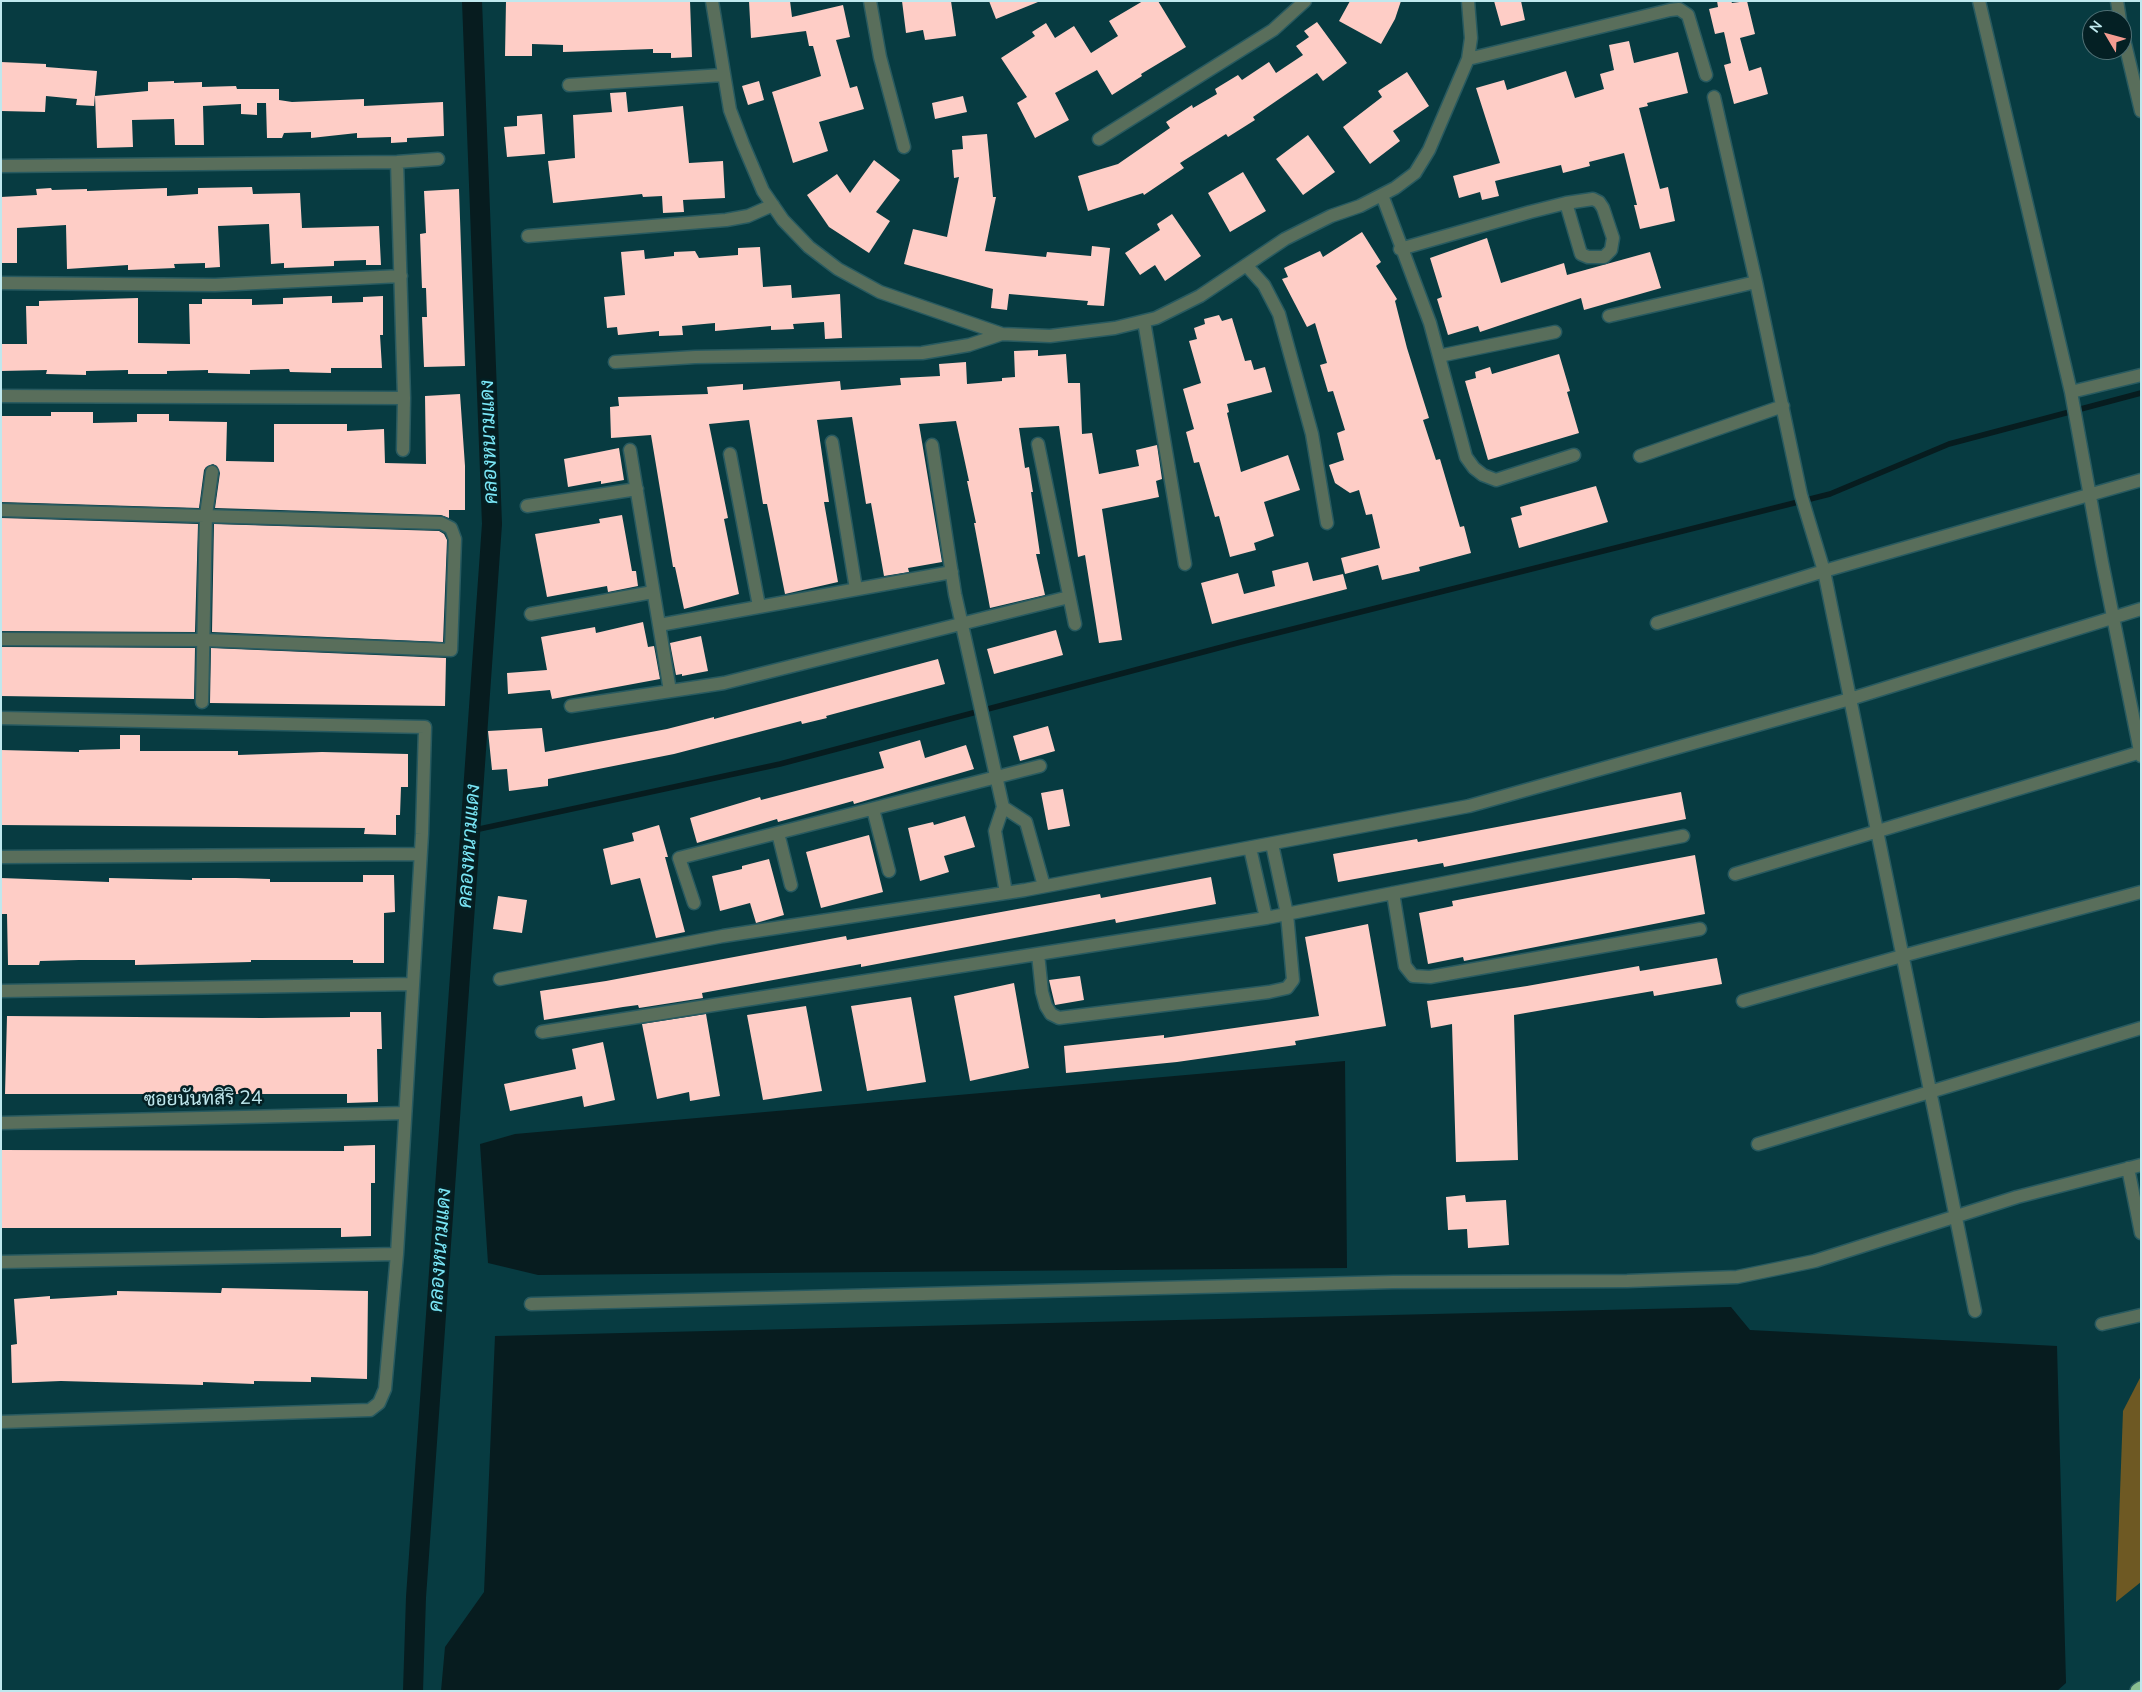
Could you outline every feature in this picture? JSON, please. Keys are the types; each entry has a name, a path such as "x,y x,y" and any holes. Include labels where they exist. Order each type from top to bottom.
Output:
{"street":[{"path":"712,1 730,110 764,191 783,220 809,247 838,270 880,292 1002,334 1050,336 1115,328 1156,318 1200,296 1292,235 1331,216 1360,206 1382,195 1415,173 1429,150 1468,59 1471,38 1468,1"},
{"path":"870,1 880,57 904,147"},
{"path":"1098,139 1273,30 1305,1"},
{"path":"1735,874 1876,830 2140,753 2112,617 2071,392 1979,1"},
{"path":"1468,59 1679,9 1688,15 1706,74"},
{"path":"2129,60 2141,111"},
{"path":"569,85 723,75"},
{"path":"1714,96 1801,495 1824,571 1975,1310"},
{"path":"1,166 397,162 438,159"},
{"path":"397,162 404,398 403,450"},
{"path":"1382,195 1400,248 1430,323 1466,456 1474,468 1483,475 1496,480 1574,455"},
{"path":"1400,248 1566,203 1593,199 1599,202 1613,238 1611,250 1604,257 1581,254 1566,203"},
{"path":"528,236 726,220 748,216 773,205"},
{"path":"1246,264 1264,285 1279,314 1312,434 1327,522"},
{"path":"1,282 215,284 401,276"},
{"path":"1610,316 1756,282"},
{"path":"1144,321 1185,564"},
{"path":"1439,356 1555,332"},
{"path":"615,362 695,357 922,353 970,346 1002,334"},
{"path":"2071,392 2141,375"},
{"path":"1,396 404,398"},
{"path":"1640,456 1782,406"},
{"path":"832,442 856,589"},
{"path":"1038,444 1075,624"},
{"path":"932,445 962,624 1002,807 995,831 1006,893"},
{"path":"630,450 670,691"},
{"path":"730,454 759,606"},
{"path":"202,702 205,640 206,514 212,472"},
{"path":"1656,623 1824,571 2090,493 2141,480"},
{"path":"528,506 637,489"},
{"path":"1,510 206,514 440,523 451,528 456,539 451,650 205,640 1,639"},
{"path":"659,624 952,572"},
{"path":"531,614 653,592"},
{"path":"571,706 724,682 1070,597"},
{"path":"500,979 723,936 1006,893 1469,806 1850,699 2141,609"},
{"path":"1,718 425,727 420,854 397,1254 385,1389 379,1403 370,1410 1,1422"},
{"path":"694,903 679,858 1040,766"},
{"path":"1002,807 1026,822 1044,886"},
{"path":"873,809 889,871"},
{"path":"778,833 791,885"},
{"path":"542,1032 1266,918 1683,836"},
{"path":"1038,954 1042,992 1046,1006 1051,1014 1059,1018 1270,992 1287,988 1293,980 1287,914 1272,844"},
{"path":"1250,848 1266,918"},
{"path":"1,858 420,854"},
{"path":"1743,1002 1902,956 2141,892"},
{"path":"1393,893 1405,966 1413,976 1430,977 1700,929"},
{"path":"1,991 413,984"},
{"path":"1758,1144 2141,1028"},
{"name":"ซอยนันทสิริ 24","path":"1,1123 405,1113"},
{"path":"531,1304 1393,1282 1627,1281 1738,1277 1815,1261 2017,1197 2141,1165"},
{"path":"2128,1168 2141,1233"},
{"path":"1,1262 397,1254"},
{"path":"2102,1324 2141,1315"}],"shaded area":[{"path":"2141,1376 2141,1582 2116,1602 2123,1411"}],"water":[{"path":"1345,1061 1347,1268 538,1275 488,1263 480,1144 515,1134"},
{"path":"1731,1307 1750,1330 2057,1346 2066,1683 2057,1691 441,1691 445,1647 484,1592 495,1336"}],"building":[{"path":"506,1 690,1 692,57 671,58 671,53 653,53 653,49 563,52 563,45 532,44 532,56 505,56"},
{"path":"749,1 790,1 792,17 843,5 850,37 836,40 850,88 857,86 864,109 819,122 828,151 793,163 772,92 821,76 813,46 809,46 806,31 751,38"},
{"path":"902,1 951,1 956,36 925,40 923,30 906,33"},
{"path":"989,1 1038,1 1038,2 996,19"},
{"path":"1143,1 1158,1 1186,47 1141,74 1142,76 1112,95 1097,70 1055,93 1069,120 1035,138 1017,103 1027,97 1001,58 1035,36 1032,32 1046,23 1055,38 1074,26 1091,53 1118,36 1109,21"},
{"path":"1350,1 1401,1 1395,19 1381,44 1339,21"},
{"path":"1494,1 1521,1 1525,20 1501,26"},
{"path":"1717,1 1731,1 1732,3 1747,1 1755,34 1740,38 1749,71 1761,67 1768,94 1734,104 1724,65 1731,63 1724,32 1715,34 1709,9 1718,7"},
{"path":"1317,22 1347,63 1323,81 1317,73 1253,117 1255,120 1228,137 1226,134 1180,163 1184,168 1144,195 1143,193 1088,211 1078,176 1118,164 1170,128 1166,122 1192,105 1193,108 1217,94 1215,89 1238,75 1242,80 1269,62 1276,73 1303,55 1296,46 1309,37 1304,31"},
{"path":"1629,41 1634,63 1678,52 1688,93 1647,103 1648,106 1639,108 1660,189 1668,187 1675,221 1640,229 1634,205 1637,205 1624,153 1589,162 1590,166 1563,173 1561,165 1495,181 1499,196 1482,200 1480,192 1459,198 1453,176 1500,163 1476,88 1504,80 1507,90 1566,71 1575,98 1604,89 1600,74 1614,70 1609,45"},
{"path":"1,62 46,64 46,67 97,71 94,106 76,105 77,99 46,96 45,112 1,111"},
{"path":"1407,72 1429,106 1393,131 1400,141 1370,164 1343,127 1382,97 1378,91"},
{"path":"174,81 174,83 202,82 202,87 236,86 237,89 279,89 279,100 292,102 364,99 364,106 443,102 444,136 407,138 407,142 391,143 391,137 357,138 357,133 311,138 311,132 284,133 282,138 267,138 266,103 257,103 257,115 241,114 241,104 203,106 204,145 175,145 174,119 132,120 133,147 97,148 95,96 148,91 148,82"},
{"path":"759,81 764,100 748,105 742,86"},
{"path":"626,92 628,112 683,106 689,163 723,161 725,198 683,200 684,212 663,213 662,196 643,197 642,194 553,203 548,161 575,158 573,115 612,112 610,93"},
{"path":"963,96 967,112 935,119 932,103"},
{"path":"542,114 545,154 507,157 504,127 517,126 517,116"},
{"path":"987,134 993,197 996,197 985,251 1046,257 1047,252 1091,256 1092,246 1110,248 1104,306 1087,305 1088,301 1009,294 1007,310 991,308 993,289 904,264 913,229 947,237 959,177 954,178 952,150 963,149 962,136"},
{"path":"1308,135 1335,172 1303,195 1276,159"},
{"path":"874,160 900,180 876,212 890,221 869,253 829,227 807,195 837,174 850,193"},
{"path":"1243,172 1266,211 1230,232 1208,193"},
{"path":"252,187 253,194 300,193 302,228 379,226 381,265 366,265 366,260 334,261 334,266 284,268 284,263 271,264 269,224 218,226 220,267 205,268 205,263 174,264 175,268 128,270 128,265 67,269 66,225 17,228 17,263 1,263 1,197 37,195 36,189 51,188 52,190 87,189 87,191 167,188 167,196 198,194 198,188"},
{"path":"459,189 465,366 424,367 422,317 427,317 426,288 422,288 420,234 426,233 424,191"},
{"path":"1172,214 1201,256 1165,281 1155,265 1140,275 1125,253 1160,230 1157,224"},
{"path":"1362,232 1381,262 1376,266 1397,299 1395,301 1407,348 1429,418 1423,420 1436,460 1440,459 1460,527 1464,526 1471,553 1419,567 1420,571 1382,580 1378,565 1345,574 1341,558 1380,548 1372,514 1366,515 1359,490 1350,493 1335,483 1329,465 1344,460 1337,433 1345,430 1333,391 1328,392 1320,365 1327,363 1315,323 1307,327 1282,279 1288,277 1284,268 1320,251 1323,257"},
{"path":"1487,238 1501,283 1564,263 1567,275 1650,252 1661,288 1584,310 1581,298 1480,332 1478,326 1448,335 1437,299 1442,297 1430,258"},
{"path":"760,247 763,287 791,285 792,298 840,294 842,338 825,339 824,322 793,324 794,329 771,330 771,326 715,331 715,323 682,326 683,335 659,336 659,331 618,335 617,327 607,328 604,297 625,295 621,252 644,250 645,259 674,256 674,252 695,251 699,258 738,255 738,248"},
{"path":"332,296 332,303 363,302 363,297 383,296 383,335 380,335 382,368 331,368 331,373 290,372 289,369 250,370 250,374 208,373 208,370 167,371 167,374 128,374 128,370 86,371 86,375 46,374 47,370 1,371 1,344 27,344 26,306 39,306 39,301 138,298 138,343 190,344 189,304 202,304 202,299 252,299 252,305 283,304 283,298"},
{"path":"1219,315 1222,321 1232,318 1245,361 1251,360 1254,370 1265,367 1272,392 1227,404 1229,412 1227,413 1241,472 1288,455 1300,490 1264,502 1274,536 1254,543 1256,550 1230,557 1219,516 1215,517 1199,462 1194,463 1186,432 1194,429 1183,389 1201,383 1189,341 1197,339 1194,328 1205,324 1204,319"},
{"path":"1038,350 1038,356 1066,354 1068,383 1080,383 1082,434 1092,433 1099,474 1139,466 1136,450 1157,445 1162,479 1156,481 1159,497 1102,509 1122,640 1099,643 1085,555 1078,557 1059,426 1019,428 1025,468 1029,467 1033,492 1031,492 1040,554 1036,554 1045,595 990,608 967,481 969,481 956,421 919,424 942,562 908,568 909,572 884,576 871,503 866,504 852,417 817,420 829,502 824,502 838,582 785,594 767,504 763,504 749,420 709,424 728,518 724,519 739,594 684,609 675,567 673,567 651,435 611,438 610,407 619,406 618,397 708,394 707,387 743,384 743,390 840,381 841,390 901,385 900,378 940,376 939,364 966,362 967,384 1002,381 1002,378 1015,377 1014,351"},
{"path":"1559,354 1570,391 1567,392 1579,433 1488,460 1465,381 1476,378 1475,372 1490,367 1492,374"},
{"path":"460,394 465,466 465,510 449,510 449,518 441,515 215,508 220,473 217,466 213,464 204,470 199,508 1,502 1,416 51,416 51,412 93,412 93,423 137,422 137,414 169,414 169,421 227,422 226,461 274,462 274,424 347,424 347,431 384,429 385,463 426,464 425,396"},
{"path":"619,448 624,480 601,484 601,481 568,487 564,459"},
{"path":"1596,486 1608,522 1519,548 1511,518 1522,515 1520,507"},
{"path":"622,515 632,571 636,571 638,586 608,592 607,586 547,597 535,534 600,523 599,519"},
{"path":"1,518 198,524 195,632 1,631"},
{"path":"214,524 439,531 444,534 447,540 443,642 212,632"},
{"path":"1308,562 1313,581 1343,574 1347,589 1212,624 1201,583 1238,573 1244,594 1275,586 1272,571"},
{"path":"643,622 648,647 654,646 660,679 552,699 550,690 508,694 507,673 547,670 541,637 595,627 596,633"},
{"path":"1056,630 1063,655 994,674 987,649"},
{"path":"701,636 708,671 682,676 682,674 676,675 670,643"},
{"path":"1,647 195,648 194,699 1,696"},
{"path":"211,648 446,658 445,706 210,703"},
{"path":"938,659 945,684 826,716 827,718 802,724 801,721 674,754 548,779 548,786 509,791 507,769 492,770 488,731 542,728 545,752 667,729 714,717 714,719"},
{"path":"1048,726 1055,751 1020,761 1013,736"},
{"path":"120,735 140,735 140,751 238,751 238,755 322,752 408,754 408,787 401,787 400,815 396,815 396,835 364,834 365,828 1,825 1,750 79,752 79,750 120,749"},
{"path":"920,740 925,758 966,745 974,769 854,804 853,801 778,822 777,819 697,843 690,818 760,797 761,800 884,768 879,752"},
{"path":"1063,789 1070,826 1048,830 1041,793"},
{"path":"1681,792 1686,819 1444,867 1443,863 1338,882 1333,854 1417,839 1418,842"},
{"path":"965,816 975,847 944,856 949,872 920,881 908,828 933,822 934,825"},
{"path":"659,825 668,857 665,857 685,932 656,938 640,878 611,885 603,849 634,841 632,833"},
{"path":"869,835 883,892 821,908 806,852"},
{"path":"1695,855 1705,914 1464,961 1463,957 1428,964 1419,913 1453,906 1452,901"},
{"path":"769,859 784,915 756,923 750,903 720,911 712,876 742,869 742,866"},
{"path":"363,875 394,875 395,912 384,913 384,963 353,963 353,960 251,960 251,962 135,965 135,960 79,960 40,961 39,965 8,965 7,914 1,914 1,878 109,882 109,878 192,880 192,878 236,878 270,879 270,882 363,882"},
{"path":"1211,877 1216,904 1116,923 1115,919 861,967 861,964 702,993 703,998 639,1008 638,1005 623,1007 544,1020 540,991 606,981 846,936 847,940 1100,894 1101,898"},
{"path":"498,896 527,900 522,933 493,929"},
{"path":"1368,924 1386,1026 1295,1041 1296,1045 1177,1062 1066,1073 1064,1046 1164,1035 1164,1038 1319,1016 1305,937"},
{"path":"1717,958 1722,984 1654,996 1653,991 1514,1015 1518,1160 1456,1162 1452,1024 1431,1028 1427,1001 1639,966 1640,971"},
{"path":"1080,976 1084,1000 1055,1005 1049,980"},
{"path":"1014,983 1029,1068 970,1081 954,996"},
{"path":"911,997 926,1082 867,1091 851,1006"},
{"path":"806,1006 822,1091 763,1100 747,1015"},
{"path":"350,1012 381,1012 382,1049 377,1049 378,1102 347,1103 347,1094 5,1094 7,1016 350,1017"},
{"path":"706,1014 720,1096 690,1101 689,1092 657,1099 642,1024"},
{"path":"603,1042 615,1100 584,1107 582,1096 510,1111 504,1084 576,1069 572,1049"},
{"path":"375,1145 375,1183 371,1183 371,1236 341,1237 341,1228 1,1228 1,1150 344,1151 344,1146"},
{"path":"1465,1195 1466,1202 1506,1200 1509,1245 1468,1248 1467,1229 1448,1230 1446,1197"},
{"path":"222,1288 368,1291 367,1379 311,1377 311,1382 254,1381 254,1384 203,1382 203,1385 61,1381 12,1383 11,1345 17,1344 14,1299 50,1296 50,1299 117,1295 117,1291 221,1293"}],"waterway":[{"name":"คลองหนามแดง","path":"413,1691 416,1597 492,524 472,1"},
{"path":"470,831 780,764 1241,642 1830,494 1949,444 2141,393"}]}
